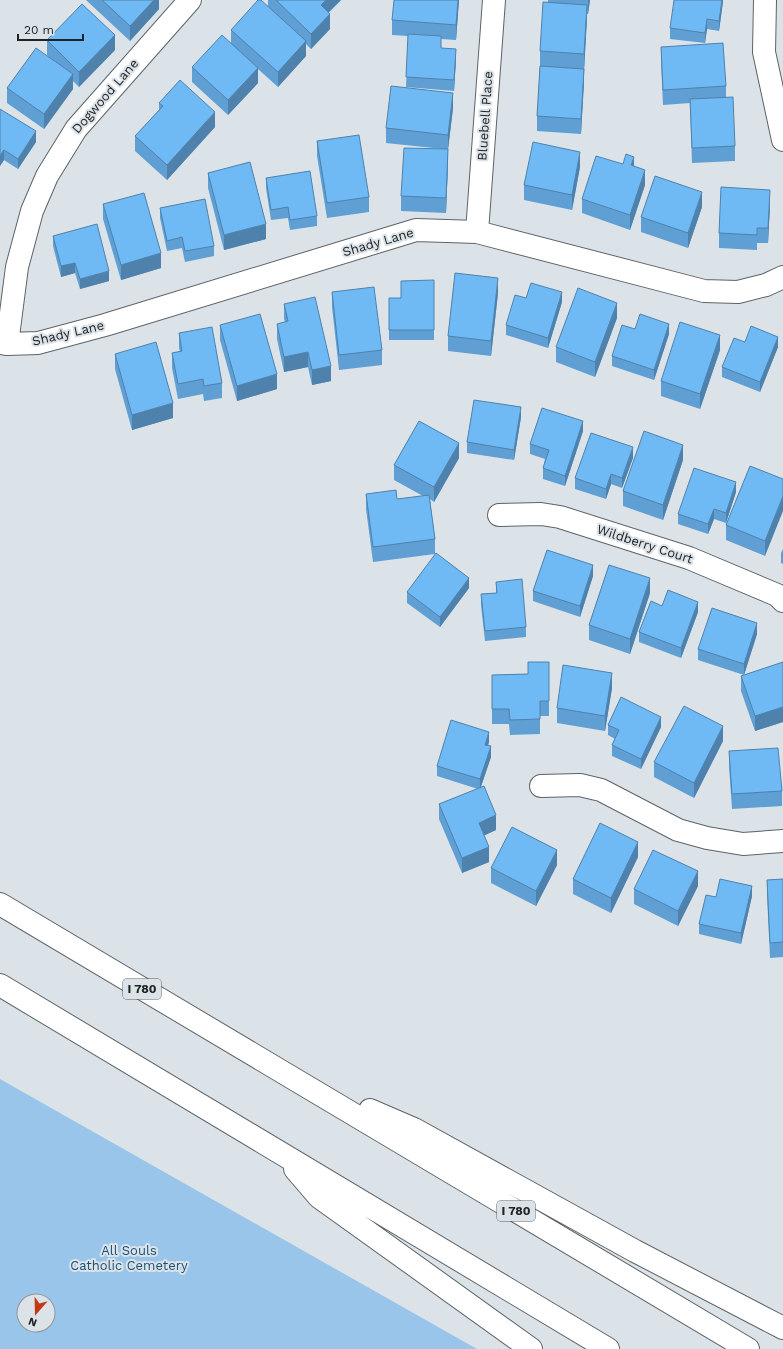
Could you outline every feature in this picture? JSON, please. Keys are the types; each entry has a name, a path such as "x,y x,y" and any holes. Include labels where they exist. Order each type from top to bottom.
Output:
{"main road":[{"name":"Dogwood Lane","path":"4,343 17,267 32,211 47,176 76,129 190,0"},
{"name":"Bluebell Place","path":"477,232 494,0"},
{"path":"765,0 764,52 783,140"},
{"name":"Shady Lane","path":"4,343 38,343 105,325 416,230 477,232 704,291 738,292 766,285 783,277"},
{"name":"Wildberry Court","path":"499,515 541,514 560,517 689,558 777,595 783,602"},
{"path":"541,786 580,785 601,790 678,830 707,838 743,844 783,841"},
{"name":"I 780","path":"0,904 748,1349"},
{"path":"0,986 608,1349"},
{"path":"284,1073 414,1129 635,1251 783,1328"},
{"path":"283,1154 319,1198 531,1349"}],"green space":[{"name":"All Souls Catholic Cemetery","path":"0,1079 477,1349 0,1349"}],"building":[{"path":"102,0 154,0 130,26"},
{"path":"258,0 261,0 306,41 278,72 231,30"},
{"path":"276,0 326,0 321,5 330,14 311,34"},
{"path":"394,0 458,0 456,25 392,20"},
{"path":"674,0 722,0 719,21 707,19 705,33 670,28"},
{"path":"543,2 587,5 584,54 540,51"},
{"path":"82,4 115,35 79,72 47,40"},
{"path":"408,34 441,36 441,48 456,49 454,80 406,77"},
{"path":"222,35 258,68 228,100 192,67"},
{"path":"723,43 726,86 663,90 661,47"},
{"path":"36,48 73,74 44,114 7,88"},
{"path":"540,66 584,69 581,119 537,116"},
{"path":"180,80 215,112 167,165 135,136 163,106 159,103"},
{"path":"391,86 453,93 448,135 386,128"},
{"path":"733,97 735,146 692,148 690,99"},
{"path":"0,109 36,131 18,159 4,150 0,156"},
{"path":"359,135 369,197 327,203 317,141"},
{"path":"533,142 580,152 572,195 524,185"},
{"path":"404,148 448,149 446,198 401,196"},
{"path":"626,154 634,157 631,165 645,170 630,215 582,199 596,156 623,164"},
{"path":"250,162 266,224 224,235 208,173"},
{"path":"310,171 317,216 290,220 288,207 271,210 266,178"},
{"path":"655,176 702,192 688,233 641,217"},
{"path":"721,187 770,190 768,228 757,228 757,235 719,233"},
{"path":"144,193 161,253 121,265 103,204"},
{"path":"205,199 214,246 185,251 182,237 167,241 160,208"},
{"path":"97,224 109,271 80,279 75,263 61,266 53,236"},
{"path":"455,273 498,278 491,341 448,336"},
{"path":"434,280 434,330 389,330 389,298 401,298 401,281"},
{"path":"531,283 562,292 548,338 506,325 515,295 526,298"},
{"path":"374,287 382,350 339,355 332,292"},
{"path":"578,288 617,303 595,362 556,347"},
{"path":"315,297 331,366 312,370 308,352 284,357 277,324 288,321 284,304"},
{"path":"260,314 277,374 237,386 220,325"},
{"path":"640,314 669,324 654,370 612,356 622,325 635,329"},
{"path":"680,322 720,335 700,394 661,381"},
{"path":"751,326 778,337 760,382 722,367 734,338 745,342"},
{"path":"212,327 222,383 204,386 203,379 178,384 172,353 182,351 179,333"},
{"path":"156,342 173,403 132,415 115,354"},
{"path":"474,400 521,407 514,450 467,442"},
{"path":"542,408 583,421 565,476 543,468 549,450 530,444"},
{"path":"419,421 459,443 434,487 394,465"},
{"path":"644,431 683,445 663,505 623,491"},
{"path":"591,433 633,447 622,478 611,474 606,489 575,478"},
{"path":"750,466 783,479 783,496 765,541 726,525"},
{"path":"694,468 736,482 726,513 714,509 708,524 678,514"},
{"path":"396,490 397,499 429,495 435,539 373,547 366,494"},
{"path":"547,550 593,565 580,606 533,591"},
{"path":"436,553 469,578 440,617 407,592"},
{"path":"609,565 650,578 630,639 589,625"},
{"path":"522,579 526,627 485,631 481,594 497,593 496,582"},
{"path":"668,590 698,602 681,648 639,632 651,601 662,606"},
{"path":"712,608 757,623 744,664 698,649"},
{"path":"528,662 549,662 549,701 540,701 540,719 510,720 509,709 492,709 492,675 528,674"},
{"path":"783,662 783,707 755,716 741,676"},
{"path":"563,665 612,673 605,716 557,708"},
{"path":"621,697 661,717 641,759 612,745 619,730 608,725"},
{"path":"684,706 723,726 694,783 654,762"},
{"path":"451,720 489,732 485,745 491,746 480,779 437,766"},
{"path":"778,748 782,791 732,794 729,751"},
{"path":"484,786 496,815 479,823 489,847 462,858 439,804"},
{"path":"600,823 638,842 611,898 573,879"},
{"path":"512,827 557,850 536,891 491,868"},
{"path":"653,850 698,871 678,911 634,889"},
{"path":"720,879 752,886 741,933 699,924 706,895 716,897"},
{"path":"783,879 783,942 770,943 767,880"}]}
